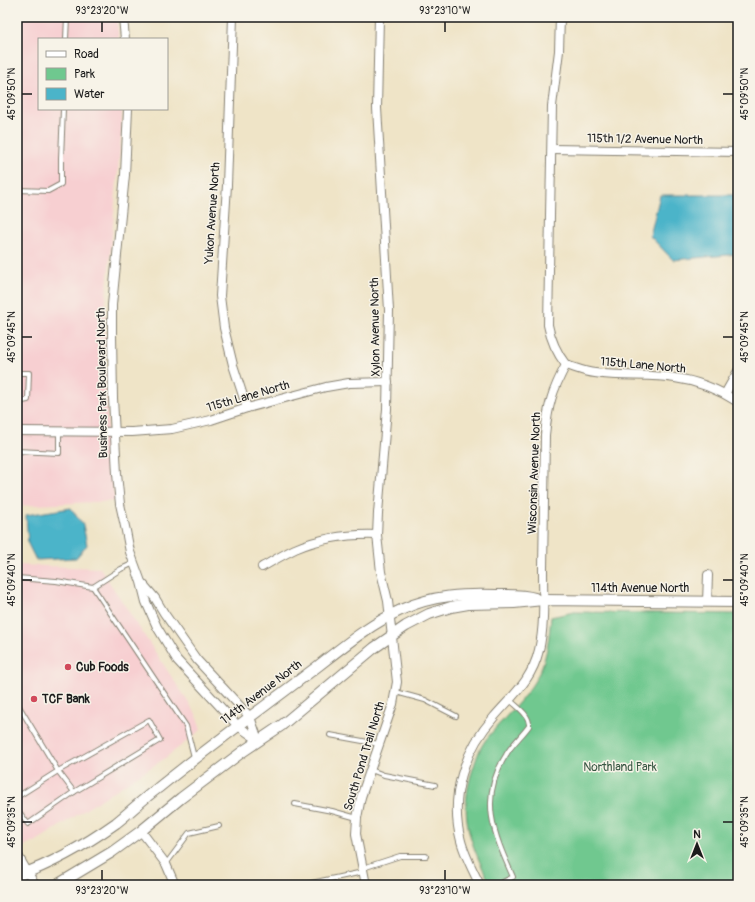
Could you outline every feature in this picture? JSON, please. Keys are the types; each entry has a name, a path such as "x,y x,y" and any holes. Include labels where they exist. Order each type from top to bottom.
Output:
{"street":[{"path":"122,17 125,38"},
{"name":"Yukon Avenue North","path":"233,17 227,185 220,296 224,328 247,408"},
{"name":"Xylon Avenue North","path":"379,17 377,108 389,310 387,409 377,535 381,572 390,615 392,634"},
{"path":"560,17 559,51 552,106 548,325 551,340 558,354 566,365"},
{"name":"Business Park Boulevard North","path":"128,110 125,175 112,305 114,432 120,504 130,552 141,582 146,602 157,627 177,660 238,726 258,740"},
{"name":"115th 1/2 Avenue North","path":"552,149 738,152"},
{"name":"115th Lane North","path":"566,365 582,371 596,373 660,376 690,380 725,394 738,402"},
{"name":"Wisconsin Avenue North","path":"480,885 461,841 457,820 458,789 466,761 475,742 495,716 526,682 539,651 542,632 543,600 546,421 549,403 554,387 566,365"},
{"path":"725,394 738,371"},
{"name":"115th Lane North","path":"17,431 132,432 172,429 211,420 247,408 326,387 349,383 388,382"},
{"path":"262,567 294,550 326,539 357,535 377,535"},
{"path":"707,602 708,575"},
{"name":"Business Park Boulevard North","path":"141,582 155,598 197,660 250,717 258,740"},
{"name":"114th Avenue North","path":"17,876 57,860 93,839 238,726 360,634 390,615 404,608 431,599 462,594 518,595 543,600"},
{"name":"114th Avenue North","path":"57,885 112,852 141,831 181,798 258,740 282,725 392,634 417,620 451,607 468,604 514,603 543,600 738,602"},
{"name":"South Pond Trail North","path":"366,885 356,834 357,818 370,770 396,692 397,672 392,634"},
{"path":"141,831 166,864 175,885"},
{"path":"17,854 35,885"}],"lane":[{"path":"66,38 67,17"},
{"path":"17,190 48,191 62,184 61,158 63,110"},
{"path":"17,373 29,373 28,400 17,402"},
{"path":"17,451 59,453 59,432"},
{"path":"17,578 56,581 93,587 121,568 134,563"},
{"path":"93,587 186,726 195,760"},
{"path":"396,692 425,700 456,716"},
{"path":"497,885 513,877 492,824 490,810 491,794 500,765 507,753 529,726 530,722 528,717 510,700"},
{"path":"17,703 58,771 74,792"},
{"path":"17,797 58,771 149,720 160,740 74,792 28,824 17,809"},
{"path":"330,735 379,744"},
{"path":"370,770 384,775 435,786"},
{"path":"295,804 332,811 357,818"},
{"path":"166,864 189,833 219,826"},
{"path":"302,885 363,870 400,856 426,856"}],"shaded area":[{"path":"17,17 116,17 119,38 38,38 38,110 122,110 122,127 105,310 108,449 115,501 17,506"},
{"path":"17,565 100,568 196,714 201,730 164,759 35,842 17,849"}],"green space":[{"name":"Northland Park","path":"574,612 738,614 738,885 491,885 477,856 468,828 466,813 467,799 469,783 474,766 486,740 522,698 539,673 549,638 551,617"}],"water":[{"path":"660,195 738,195 738,254 673,260 650,236"},
{"path":"71,508 83,525 87,545 76,558 36,560 28,544 26,515"}],"place":[{"name":"Cub Foods","path":"68,667"},
{"name":"TCF Bank","path":"34,699"}]}
